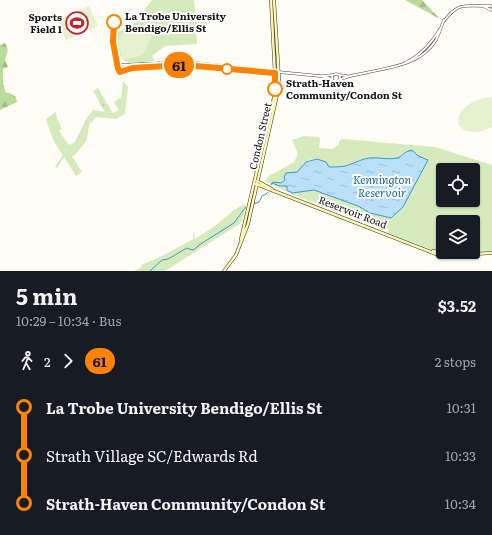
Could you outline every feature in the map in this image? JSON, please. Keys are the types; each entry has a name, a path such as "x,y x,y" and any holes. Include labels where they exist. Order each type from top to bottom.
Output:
{"main road":[{"name":"Condon Street","path":"224,271 239,249 278,91 276,72 276,28 273,0"},
{"name":"Condon Street","path":"273,0 274,65 276,72"},
{"path":"273,38 276,28"},
{"name":"Reservoir Road","path":"256,182 422,248 444,254 466,255 492,253"}],"street":[{"path":"471,2 491,10 492,5 481,5"},
{"path":"427,48 434,39 451,8"},
{"path":"276,72 186,62 120,65 117,67 119,72 132,68 184,65 320,76 335,81 411,62 417,59 434,43 444,20"},
{"path":"398,65 415,58 434,43"},
{"path":"265,70 274,65"},
{"path":"123,66 123,71"},
{"path":"320,76 337,74 351,76"},
{"path":"332,79 333,75"},
{"path":"338,80 339,75"}],"green space":[{"path":"152,0 194,0 196,21 207,20 207,27 196,28 197,44 165,46 152,56 155,61 139,64 129,63 121,57 116,33 132,25"},
{"path":"405,0 422,0 440,19"},
{"name":"Sports Field 1","path":"89,6 98,26 66,40 57,20"},
{"path":"139,26 152,36 147,47 139,56 123,59 118,41 122,34 134,32"},
{"path":"5,43 8,50 5,60 8,67 3,69 3,84 6,93 10,93 16,97 17,102 0,110 0,45"},
{"path":"123,81 128,87 125,114 116,119 96,117 89,125 87,140 75,155 72,156 82,172 76,176 64,157 57,168 55,167 63,155 55,143 46,119 56,112 57,119 62,129 59,131 69,145 75,142 86,119 93,110 113,113 119,110 114,102 120,98 121,99"},
{"path":"98,88 113,113 105,112 93,91"},
{"path":"492,97 492,127 482,131 473,132 466,131 461,127 458,122 459,116 463,110 475,101"},
{"path":"304,136 319,137 319,148 333,149 342,139 435,147 492,165 492,251 480,252 480,215 436,215 436,251 387,233 389,229 376,226 338,209 301,198 266,182 266,179 271,174 294,162 298,154 292,140","holes":["412,150 417,155 427,158 403,207 391,218 370,213 358,206 314,190 306,191 287,188 287,186 280,186 273,183 281,183 285,180 284,177 286,173 297,172 303,164 313,159 320,160 329,167 343,167 368,158 396,158"]},
{"path":"245,204 246,207 241,223 170,268 165,271 134,271 142,267 141,265 162,256 193,239 194,230 195,239 215,226 234,210"}],"water":[{"name":"Kennington Reservoir","path":"412,150 417,155 428,160 403,207 391,218 370,213 358,206 314,190 292,193 287,190 287,186 280,186 272,183 281,183 285,180 284,177 286,173 297,172 306,162 317,159 326,162 329,167 340,167 369,158 397,158"}],"waterway":[{"path":"254,204 259,202 262,196 268,192"},
{"path":"150,271 162,260 168,259 187,248 192,250 195,249 234,223 246,207"}],"bus line":[{"name":"61","path":"114,22 113,42 118,69 120,72 132,68 184,65 275,73 275,89"}],"place":[{"name":"La Trobe University Bendigo/Ellis St","path":"114,22"},
{"name":"Sports Field 1","path":"77,23"},
{"name":"Strath-Haven Community/Condon St","path":"275,89"}]}
